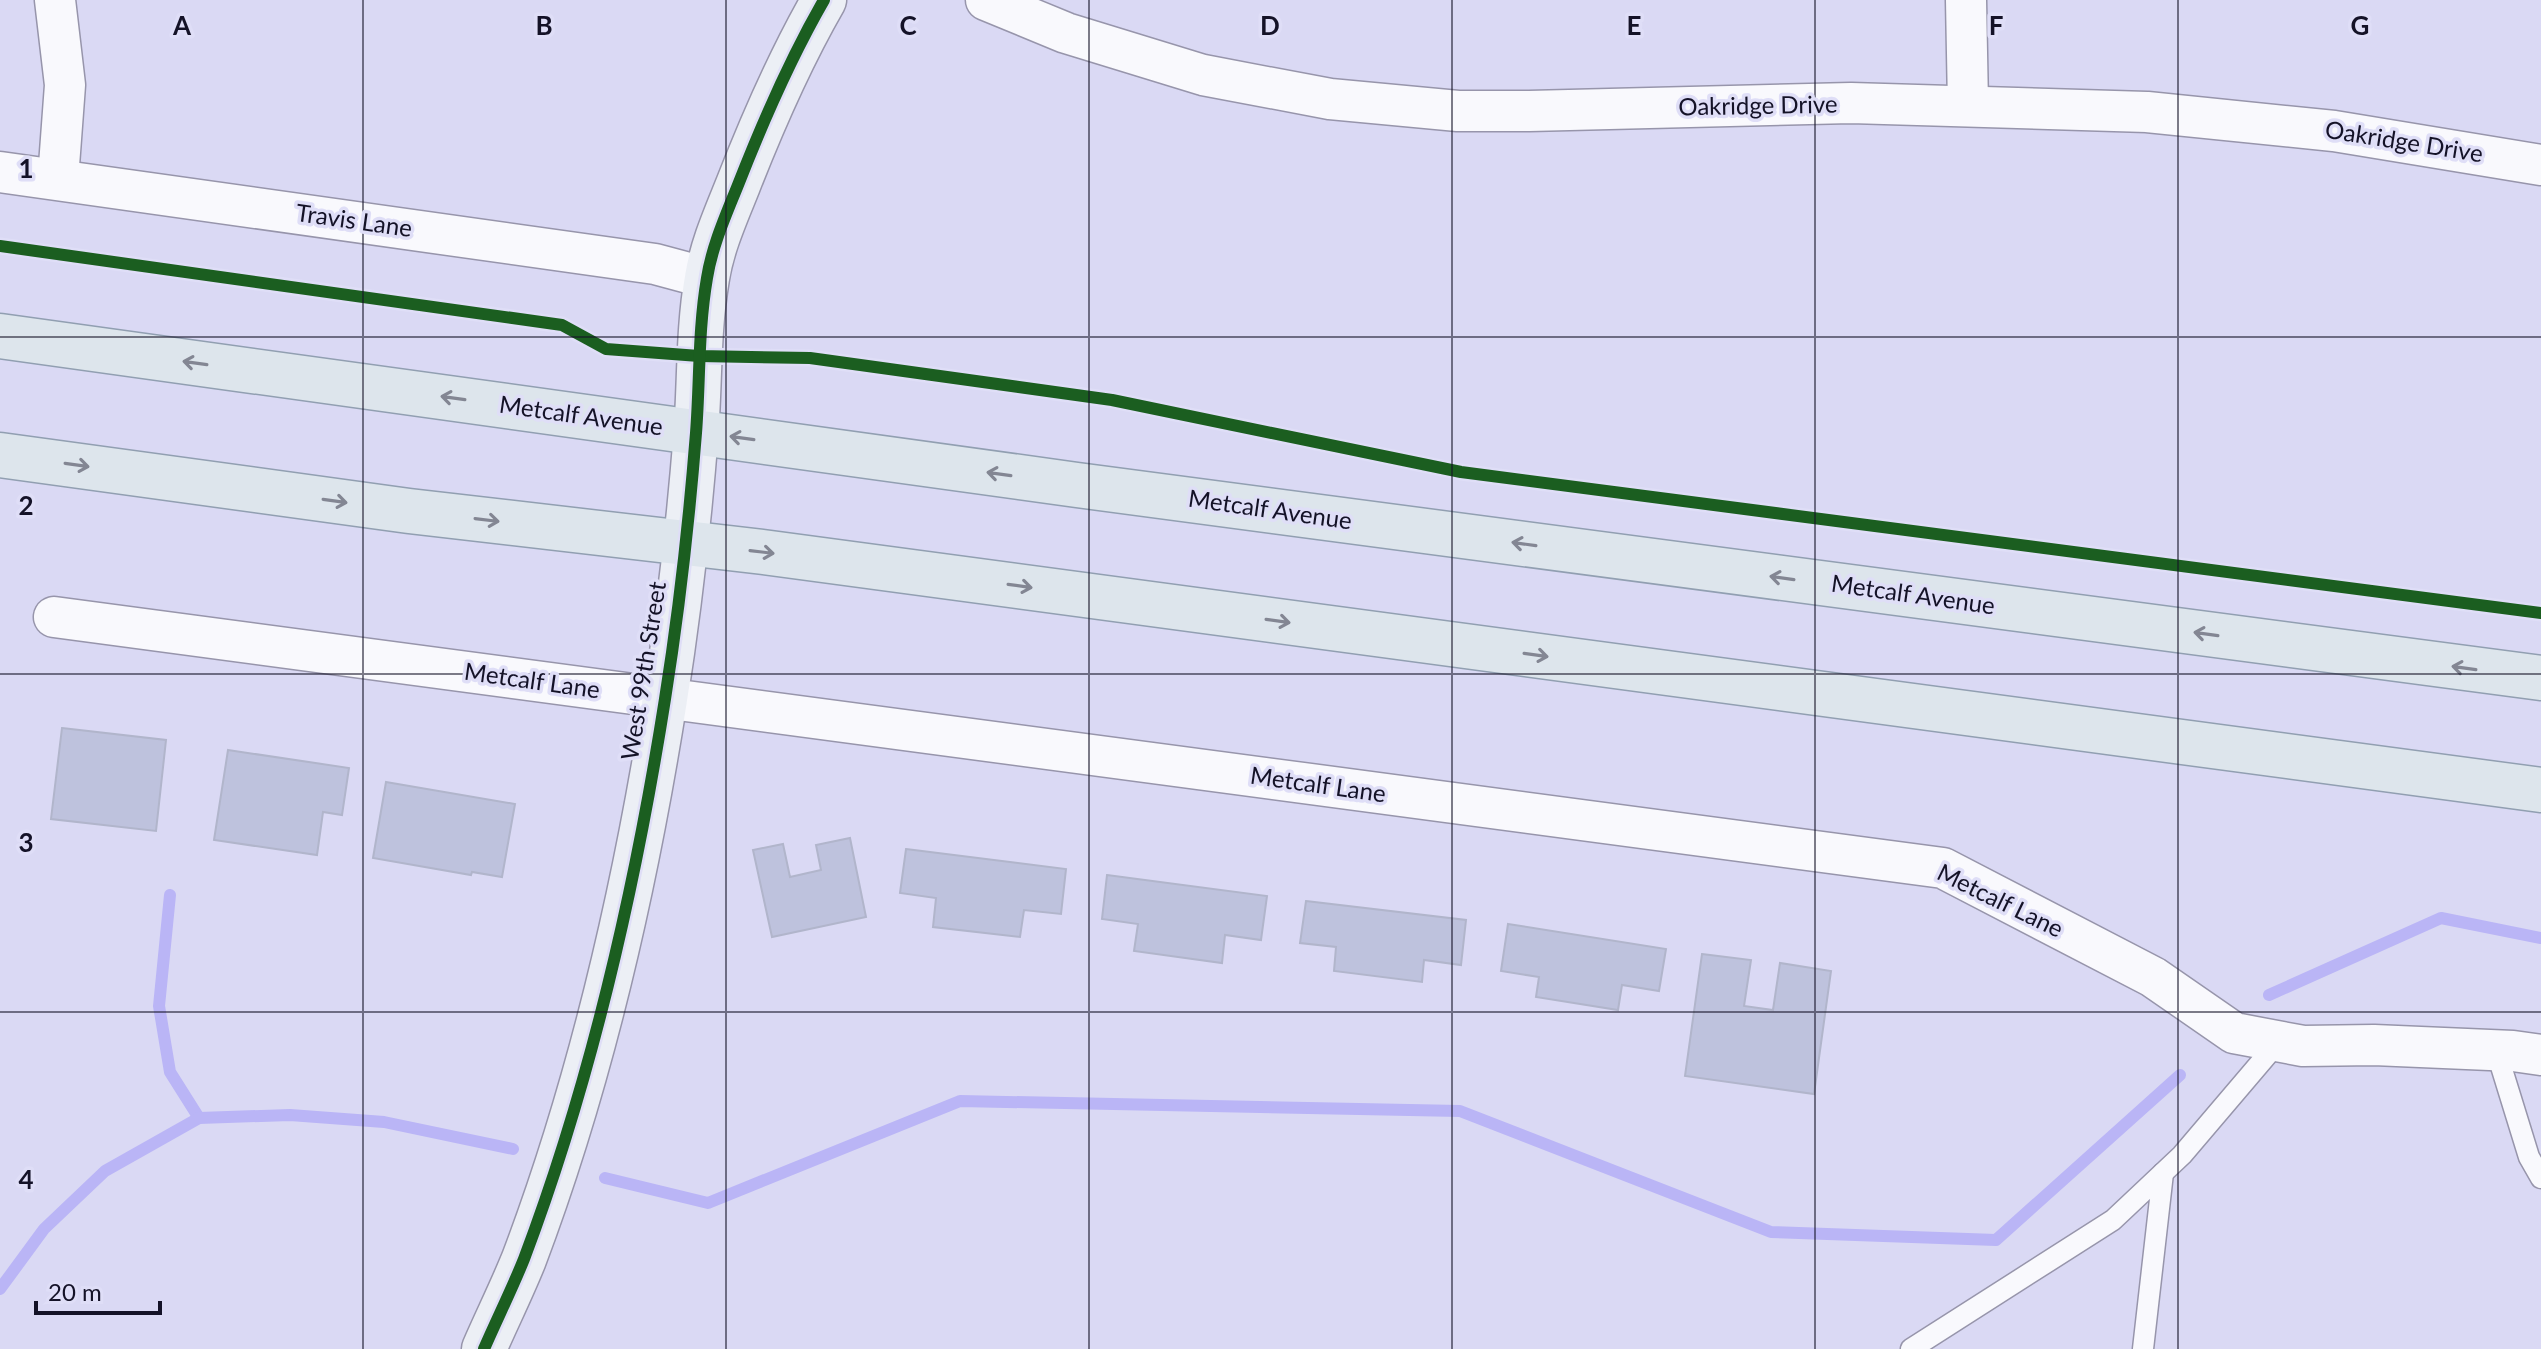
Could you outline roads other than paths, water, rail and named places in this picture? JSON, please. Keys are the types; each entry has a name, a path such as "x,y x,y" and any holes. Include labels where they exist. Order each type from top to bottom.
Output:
{"main road":[{"name":"Metcalf Avenue","path":"0,336 2541,678"},
{"path":"0,455 2541,790"}],"street":[{"path":"55,0 65,85 58,179"},
{"name":"West 99th Street","path":"484,1349 522,1263 548,1193 592,1051 623,928 665,699 697,432 699,356 707,278 716,241 793,53 824,0"},
{"name":"Oakridge Drive","path":"986,0 1066,33 1203,75 1330,99 1458,111 1851,103 2147,112 2334,131 2541,165"},
{"path":"1966,0 1968,105"},
{"name":"Travis Lane","path":"0,172 639,261 707,278"},
{"name":"Metcalf Lane","path":"54,617 1943,868 2153,977 2234,1033 2303,1046 2496,1050 2541,1055"}],"lane":[{"path":"1911,1349 2113,1220 2182,1155 2279,1041"},
{"path":"2496,1050 2529,1157 2541,1178"},
{"path":"2143,1349 2163,1173"}],"waterway":[{"path":"170,895 159,1006 170,1072 199,1118"},
{"path":"2269,995 2441,918 2541,938"},
{"path":"605,1178 708,1203 960,1101 1460,1111 1771,1232 1996,1240 2180,1075"},
{"path":"0,1289 44,1229 105,1171 199,1118 290,1115 384,1122 513,1149"}]}
